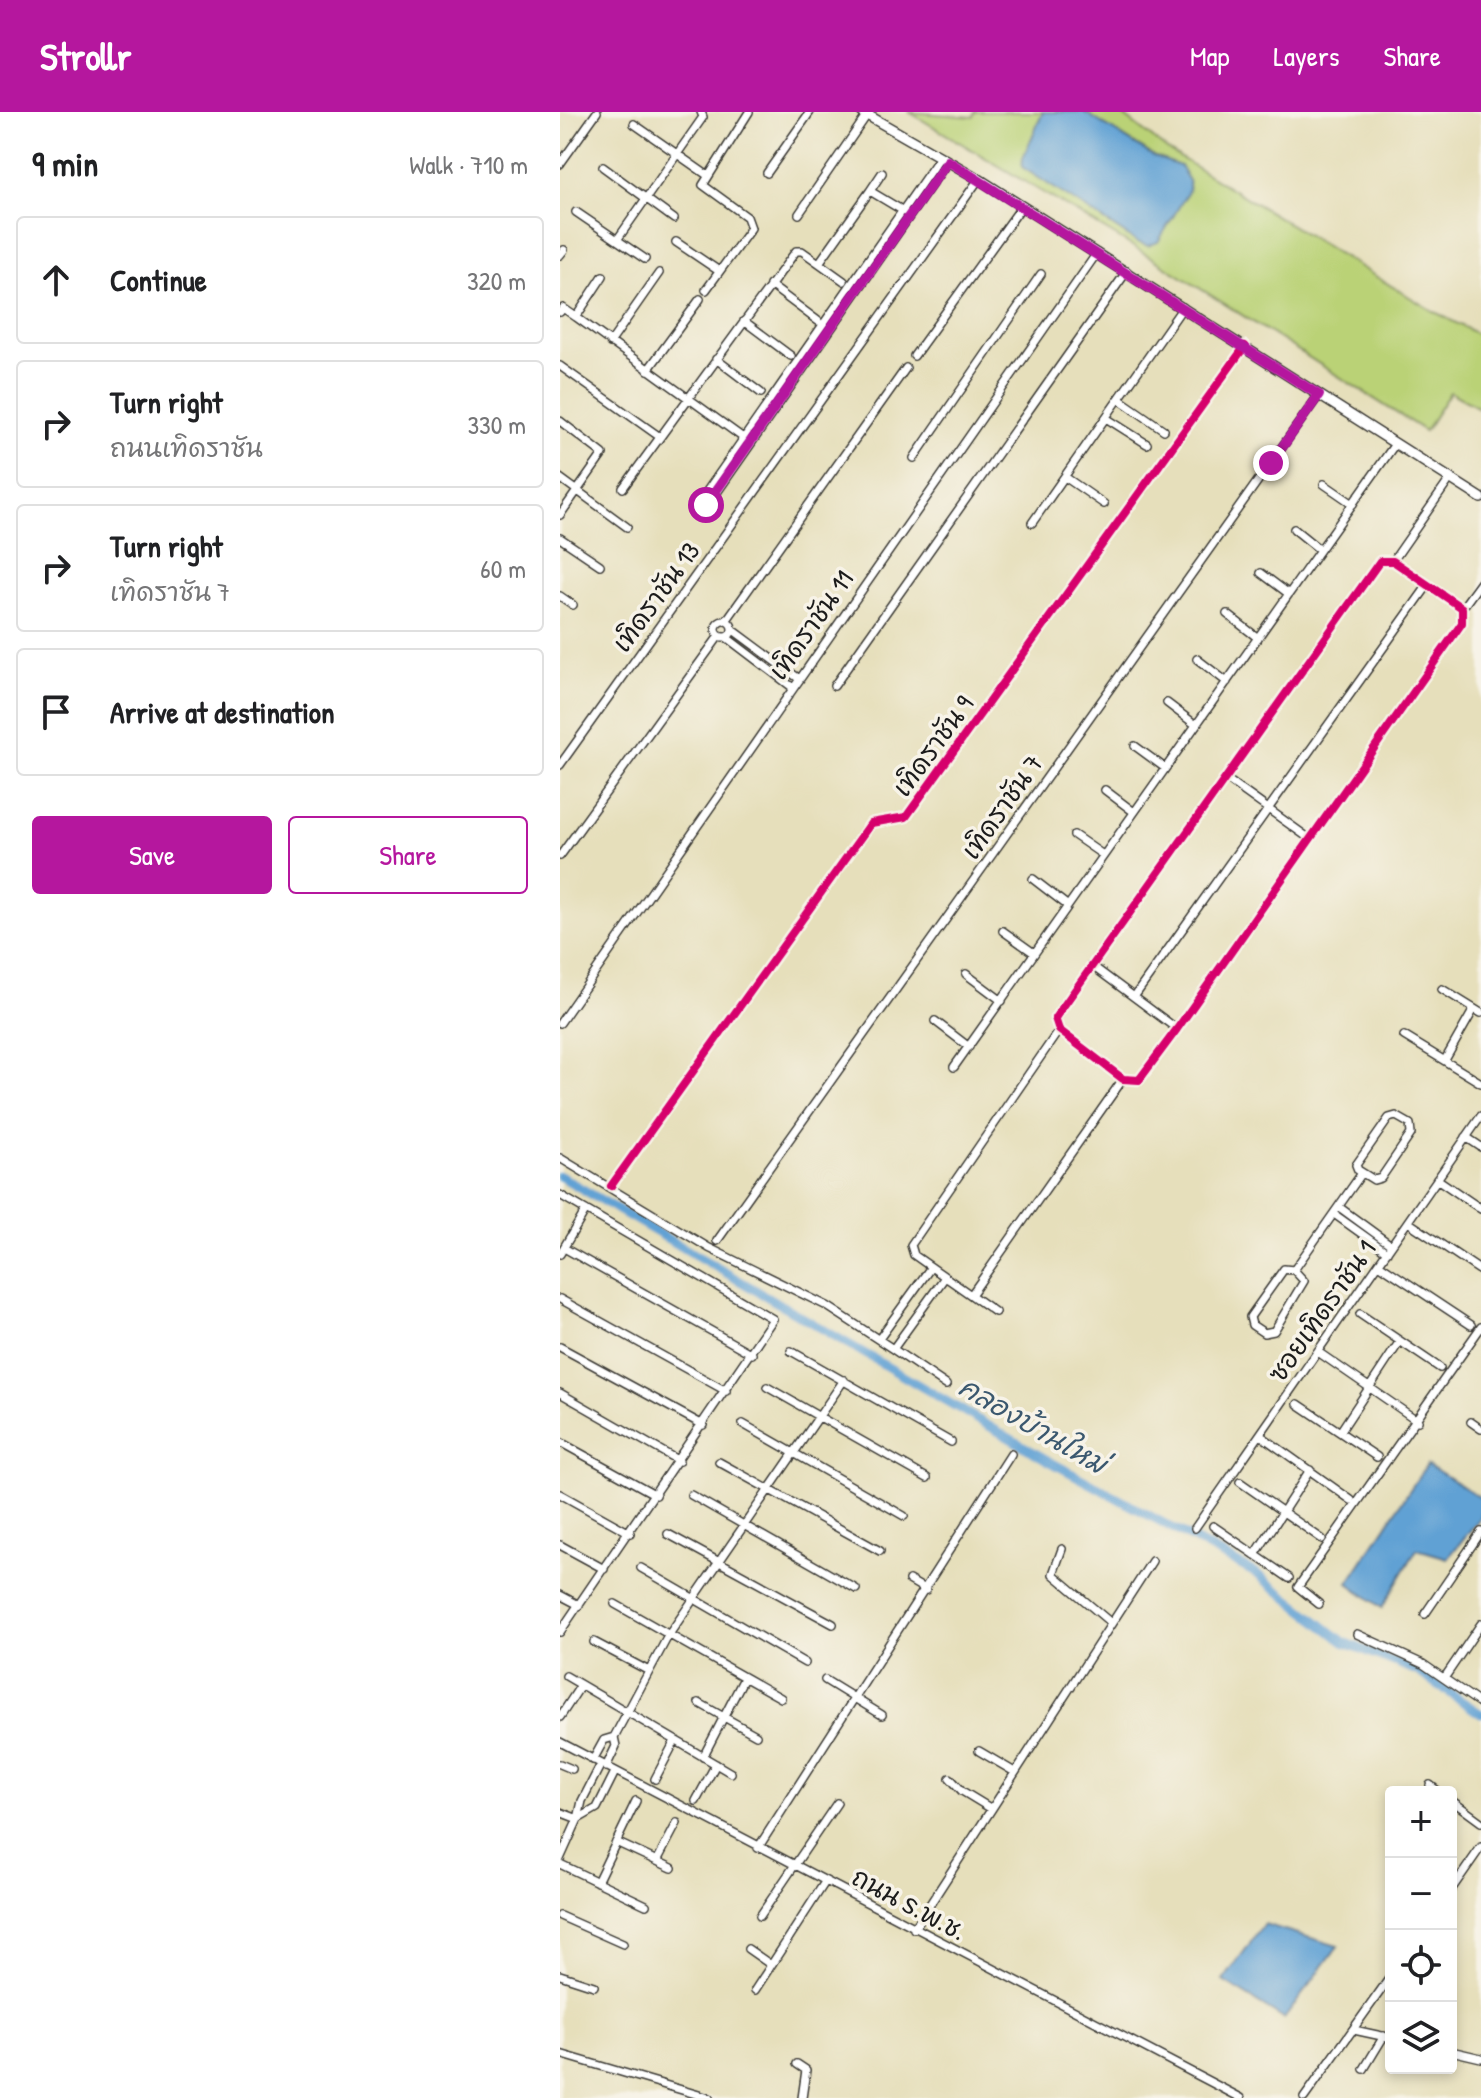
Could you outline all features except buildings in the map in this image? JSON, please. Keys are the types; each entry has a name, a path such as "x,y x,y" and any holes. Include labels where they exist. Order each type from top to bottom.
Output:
{"street":[{"path":"560,164 597,112"},
{"path":"617,240 703,117 701,112"},
{"path":"706,290 752,222 705,189 703,181 749,112"},
{"path":"767,173 810,112"},
{"path":"799,214 864,114 979,179 1127,271 1481,498"},
{"path":"634,124 707,175"},
{"path":"944,159 911,216 706,505 700,500 903,211 944,159"},
{"path":"603,167 674,219"},
{"path":"819,263 882,173"},
{"name":"เทิดราชัน 13","path":"560,765 979,179"},
{"path":"870,191 911,216"},
{"path":"914,356 1022,206"},
{"path":"576,212 645,259"},
{"path":"676,242 719,271"},
{"path":"623,488 796,251 802,251 844,281"},
{"name":"เทิดราชัน 11","path":"560,1023 1097,253"},
{"path":"834,686 1127,271"},
{"path":"610,343 659,273"},
{"path":"914,458 1041,274"},
{"path":"576,317 603,276"},
{"path":"770,285 818,321"},
{"path":"648,370 700,299"},
{"path":"1032,523 1183,307"},
{"path":"561,309 751,443"},
{"path":"744,321 791,356"},
{"name":"เทิดราชัน 9","path":"611,1186 871,823 906,817 1245,346"},
{"path":"716,359 761,393"},
{"path":"560,366 660,437"},
{"path":"792,687 723,636 717,626 726,621 906,368"},
{"name":"เทิดราชัน 7","path":"717,1241 1319,395"},
{"path":"1119,399 1164,430"},
{"path":"1106,418 1147,444"},
{"path":"560,421 603,454 560,515"},
{"path":"954,1067 1395,444"},
{"path":"1065,477 1104,504"},
{"path":"560,478 627,527"},
{"path":"1393,561 1450,479"},
{"path":"1324,484 1353,504"},
{"path":"1294,529 1320,550"},
{"path":"560,538 600,565"},
{"path":"1462,608 1393,561 1380,561 1091,965 1055,1018 1059,1030 1123,1079 1139,1080 1462,623 1462,608 1481,582"},
{"path":"1261,573 1289,594"},
{"path":"1134,997 1428,585"},
{"path":"560,596 573,605"},
{"path":"1227,614 1258,638"},
{"path":"726,621 732,629 798,678"},
{"path":"560,856 723,636 732,629"},
{"path":"1197,659 1227,682"},
{"path":"1167,703 1196,725"},
{"path":"1135,746 1165,768"},
{"path":"1225,778 1310,839"},
{"path":"1105,790 1134,812"},
{"path":"1074,835 1103,855"},
{"path":"1033,879 1068,906"},
{"path":"1003,931 1034,953"},
{"path":"1091,965 1177,1029"},
{"path":"966,974 1002,1001"},
{"path":"1442,989 1478,1011 1445,1060"},
{"path":"935,1021 969,1047"},
{"path":"995,1312 914,1255 911,1245 1059,1030"},
{"path":"1404,1036 1481,1083"},
{"path":"971,1295 1123,1079"},
{"path":"1396,1116 1410,1124 1411,1134 1381,1178 1374,1180 1362,1173 1356,1165 1389,1118 1396,1116"},
{"name":"ซอยเทิดราชัน 1","path":"1195,1528 1481,1116"},
{"path":"1466,1137 1481,1147"},
{"path":"560,1158 611,1186 709,1248 827,1306 946,1385"},
{"path":"1294,1270 1362,1173"},
{"path":"1437,1179 1481,1209"},
{"path":"560,1195 771,1316 773,1323 560,1632"},
{"path":"586,1210 562,1251 752,1354"},
{"path":"1336,1211 1389,1249"},
{"path":"1408,1222 1481,1271"},
{"path":"1379,1264 1471,1325"},
{"path":"879,1339 931,1267"},
{"path":"1284,1269 1294,1270 1304,1281 1302,1287 1274,1331 1264,1333 1252,1325 1250,1317 1284,1269"},
{"path":"893,1349 945,1277"},
{"path":"560,1299 726,1391"},
{"path":"1360,1314 1440,1368"},
{"path":"1319,1604 1298,1587 1418,1421 1481,1327"},
{"path":"1340,1432 1400,1341"},
{"path":"560,1347 703,1425"},
{"path":"791,1351 951,1442"},
{"path":"1318,1352 1418,1421"},
{"path":"646,1905 560,1862 582,1801 600,1764 616,1746 614,1737 647,1670 668,1636 844,1380"},
{"path":"767,1387 927,1478"},
{"path":"560,1393 679,1461"},
{"path":"1298,1404 1377,1457"},
{"path":"1471,1422 1481,1429"},
{"path":"743,1424 904,1516"},
{"path":"1260,1435 1351,1500"},
{"path":"560,1442 656,1495"},
{"path":"758,1848 1011,1454"},
{"path":"719,1462 880,1551"},
{"path":"1255,1555 1310,1470"},
{"path":"1240,1482 1322,1539"},
{"path":"560,1494 630,1533"},
{"path":"691,1495 856,1589"},
{"path":"1213,1526 1289,1578"},
{"path":"1425,1614 1481,1532"},
{"path":"668,1534 833,1624"},
{"path":"560,1545 604,1569"},
{"path":"1062,1549 1053,1574 1111,1623"},
{"path":"914,1929 1013,1771 1152,1561"},
{"path":"641,1568 805,1663"},
{"path":"909,1580 926,1590"},
{"path":"560,1595 579,1605"},
{"path":"615,1604 781,1698"},
{"path":"1445,1677 1481,1624"},
{"path":"1357,1634 1445,1677 1481,1704"},
{"path":"594,1642 647,1670"},
{"path":"566,1676 731,1773"},
{"path":"703,1757 744,1678"},
{"path":"825,1680 882,1715"},
{"path":"560,1717 581,1685"},
{"path":"699,1703 756,1735"},
{"path":"600,1764 604,1740 614,1737"},
{"path":"655,1779 675,1741"},
{"name":"ถนน ร.พ.ช.","path":"560,1742 1241,2098"},
{"path":"979,1751 1013,1771"},
{"path":"560,1764 572,1769"},
{"path":"696,1801 716,1764"},
{"path":"578,1819 597,1808 615,1772"},
{"path":"950,1778 962,1791 990,1808"},
{"path":"597,1882 636,1801"},
{"path":"760,1916 837,1803"},
{"path":"1457,1804 1481,1822"},
{"path":"560,1812 578,1819"},
{"path":"657,1861 677,1823"},
{"path":"616,1842 672,1868"},
{"path":"1457,1881 1481,1847"},
{"path":"755,1990 825,1882"},
{"path":"560,1916 623,1944"},
{"path":"748,1949 771,1965"},
{"path":"560,1975 594,1986"},
{"path":"1304,2098 1385,1985"},
{"path":"1354,2030 1385,2037"},
{"path":"1364,2069 1385,2040"},
{"path":"1457,2052 1481,2058"},
{"path":"560,2054 709,2098"},
{"path":"797,2064 806,2070 808,2076 802,2098"}],"green space":[{"path":"909,112 973,117 975,112 1043,112 1023,158 1023,167 1137,242 1180,166 1156,157 1084,112 1119,112 1166,149 1431,310 1481,336 1481,409 1450,392 1425,431 1152,258"}],"water":[{"path":"1043,112 1084,112 1155,157 1180,166 1189,181 1189,190 1158,242 1148,246 1137,242 1022,167"},
{"path":"1427,1464 1481,1498 1481,1517 1448,1558 1417,1549 1382,1608 1348,1583"},
{"path":"1264,1924 1338,1946 1284,2019 1223,1981"}],"waterway":[{"name":"คลองบ้านใหม่","path":"560,1176 1049,1461 1257,1574 1344,1642 1417,1671 1481,1714"}],"cycle path":[{"path":"611,1186 871,823 906,817 1245,346"},
{"path":"1380,561 1393,561 1462,608 1462,623 1177,1029 1139,1080 1123,1079 1059,1030 1055,1018 1380,561"}],"route":[{"path":"706,505 948,161 1319,395 1271,463"}]}
